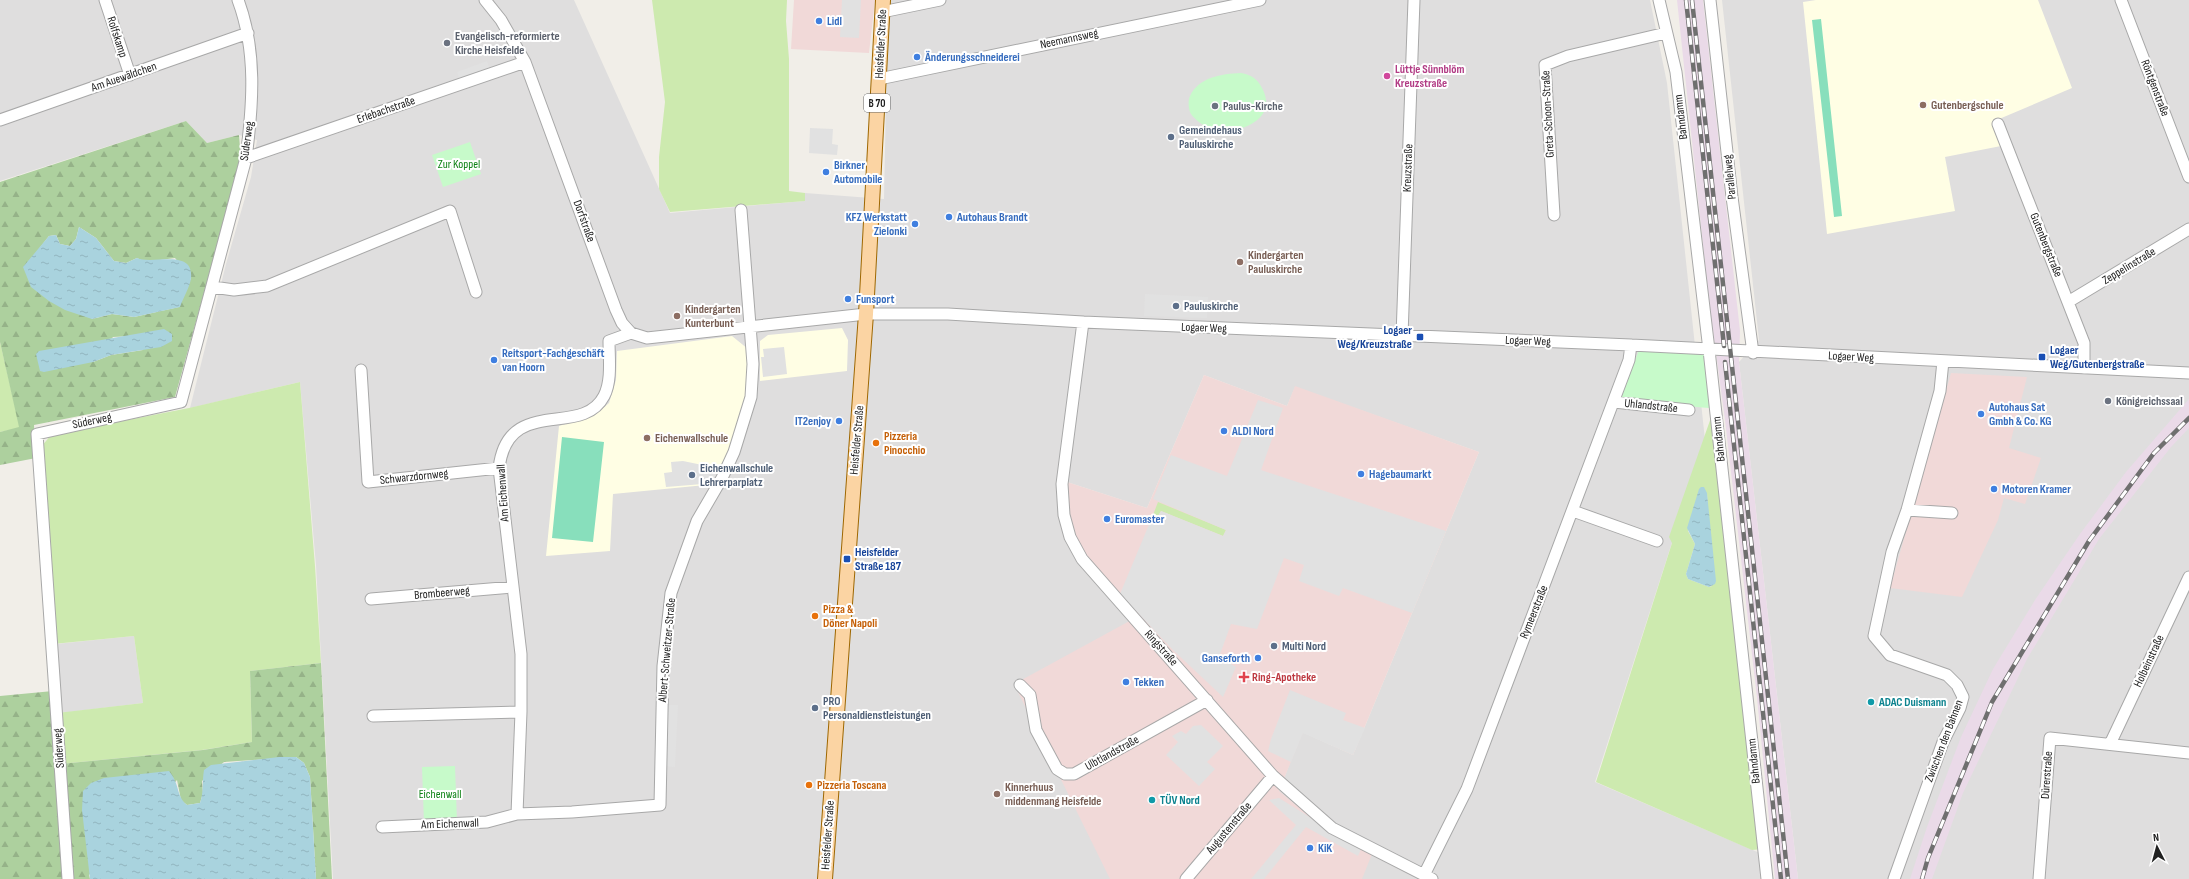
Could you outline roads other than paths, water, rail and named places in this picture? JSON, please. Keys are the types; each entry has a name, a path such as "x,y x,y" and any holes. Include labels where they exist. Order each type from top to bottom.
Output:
{"main road":[{"name":"Heisfelder Straße","path":"825,879 866,314 882,6"}],"street":[{"name":"Rolfskamp","path":"104,0 130,75"},
{"name":"Süderweg","path":"68,879 37,434 181,402 246,158 251,119 253,66 248,33 238,0"},
{"name":"Dorfstraße","path":"485,0 501,20 525,62 616,310 622,323 631,333"},
{"path":"882,6 940,0"},
{"name":"Neemannsweg","path":"879,78 1260,0"},
{"name":"Kreuzstraße","path":"1402,336 1414,0"},
{"name":"Bahndamm","path":"1659,0 1676,72 1709,350 1766,879"},
{"name":"Parallelweg","path":"1710,0 1732,197 1753,353"},
{"name":"Röntgenstraße","path":"2121,0 2189,177"},
{"name":"Am Auewäldchen","path":"0,120 248,33"},
{"name":"Greta-Schoon-Straße","path":"1554,215 1545,65 1568,56 1666,33"},
{"name":"Erlebachstraße","path":"246,158 525,62"},
{"name":"Gutenbergstraße","path":"1998,124 2084,343 2084,368"},
{"path":"741,210 750,326"},
{"path":"213,286 234,290 267,286 450,211 476,292"},
{"name":"Zeppelinstraße","path":"2068,302 2189,229"},
{"path":"631,333 647,338 866,314"},
{"name":"Logaer Weg","path":"866,314 948,314 1083,322 1631,346 2189,373"},
{"name":"Ringstraße","path":"1083,322 1062,484 1064,515 1070,537 1086,564 1273,776 1332,828 1428,877"},
{"name":"Albert-Schweitzer-Straße","path":"572,812 660,805 663,666 671,593 697,521 722,478 734,452 745,420 751,397 753,364 750,326"},
{"name":"Am Eichenwall","path":"517,814 521,712 520,654 499,468 505,447 512,436 522,428 533,422 573,417 593,409 604,397 607,388 609,341 631,333"},
{"name":"Rymeerstraße","path":"1428,877 1467,789 1500,698 1614,402 1629,360 1631,346"},
{"name":"Zwischen den Bahnen","path":"1894,879 1943,742 1960,708 1963,697 1957,685 1947,675 1890,655 1874,636 1892,552 1907,510 1940,391 1943,361"},
{"name":"Schwarzdornweg","path":"361,370 368,482 499,468"},
{"name":"Uhlandstraße","path":"1614,402 1689,410"},
{"path":"1907,510 1952,513"},
{"path":"1573,511 1657,541"},
{"name":"Holbeinstraße","path":"2110,744 2189,577"},
{"name":"Brombeerweg","path":"371,599 512,587"},
{"name":"Ulbtlandstraße","path":"1020,685 1030,695 1036,730 1057,769 1065,774 1074,774 1207,700"},
{"path":"373,716 521,712"},
{"name":"Dürerstraße","path":"2039,879 2050,738 2189,753"},
{"name":"Augustenstraße","path":"1186,879 1273,776"},
{"name":"Am Eichenwall","path":"382,827 487,822 517,814 572,812"}],"water":[{"path":"79,227 96,238 114,261 126,263 137,258 144,260 171,259 186,263 190,269 191,278 180,307 134,317 112,314 92,319 65,310 49,301 31,287 23,267 49,236 56,235 60,244 70,246 76,239"},
{"path":"164,329 172,334 172,341 161,347 111,355 93,362 44,372 40,371 36,354 39,351"},
{"path":"1704,487 1707,493 1716,581 1715,584 1709,587 1688,579 1686,574 1695,544 1687,528 1699,489"},
{"path":"279,757 296,757 304,763 310,777 316,879 90,879 82,810 83,791 91,783 104,778 169,771 175,781 181,798 187,805 200,803 204,770 211,765"}],"railway":[{"path":"1686,0 1724,346"},
{"path":"1692,0 1788,879"},
{"path":"1725,362 1781,879"},
{"path":"1922,879 1928,858 1992,702 2089,541 2154,453 2189,418"}],"place":[{"name":"Lidl","path":"819,21"},
{"name":"Evangelisch-reformierte Kirche Heisfelde","path":"447,43"},
{"name":"Änderungsschneiderei","path":"917,57"},
{"name":"Lüttje Sünnblöm Kreuzstraße","path":"1387,76"},
{"name":"Gutenbergschule","path":"1923,105"},
{"name":"Paulus-Kirche","path":"1215,106"},
{"name":"Gemeindehaus Pauluskirche","path":"1171,137"},
{"name":"Birkner Automobile","path":"826,172"},
{"name":"Autohaus Brandt","path":"949,217"},
{"name":"KFZ Werkstatt Zielonki","path":"915,224"},
{"name":"Kindergarten Pauluskirche","path":"1240,262"},
{"name":"Funsport","path":"848,299"},
{"name":"Pauluskirche","path":"1176,306"},
{"name":"Kindergarten Kunterbunt","path":"677,316"},
{"name":"Logaer Weg/Kreuzstraße","path":"1420,337"},
{"name":"Logaer Weg/Gutenbergstraße","path":"2042,357"},
{"name":"Reitsport-Fachgeschäft van Hoorn","path":"494,360"},
{"name":"Königreichssaal","path":"2108,401"},
{"name":"Autohaus Sat Gmbh & Co. KG","path":"1981,414"},
{"name":"IT2enjoy","path":"839,421"},
{"name":"ALDI Nord","path":"1224,431"},
{"name":"Eichenwallschule","path":"647,438"},
{"name":"Pizzeria Pinocchio","path":"876,443"},
{"name":"Hagebaumarkt","path":"1361,474"},
{"name":"Eichenwallschule Lehrerparplatz","path":"692,475"},
{"name":"Motoren Kramer","path":"1994,489"},
{"name":"Euromaster","path":"1107,519"},
{"name":"Heisfelder Straße 187","path":"847,559"},
{"name":"Pizza & Döner Napoli","path":"815,616"},
{"name":"Multi Nord","path":"1274,646"},
{"name":"Ganseforth","path":"1258,658"},
{"name":"Ring-Apotheke","path":"1244,677"},
{"name":"Tekken","path":"1126,682"},
{"name":"ADAC Duismann","path":"1871,702"},
{"name":"PRO Personaldienstleistungen","path":"815,708"},
{"name":"Pizzeria Toscana","path":"809,785"},
{"name":"Kinnerhuus middenmang Heisfelde","path":"997,794"},
{"name":"TÜV Nord","path":"1152,800"},
{"name":"KiK","path":"1310,848"}],"park label":[{"name":"Zur Koppel","path":"459,164"},
{"name":"Eichenwall","path":"440,794"}]}
